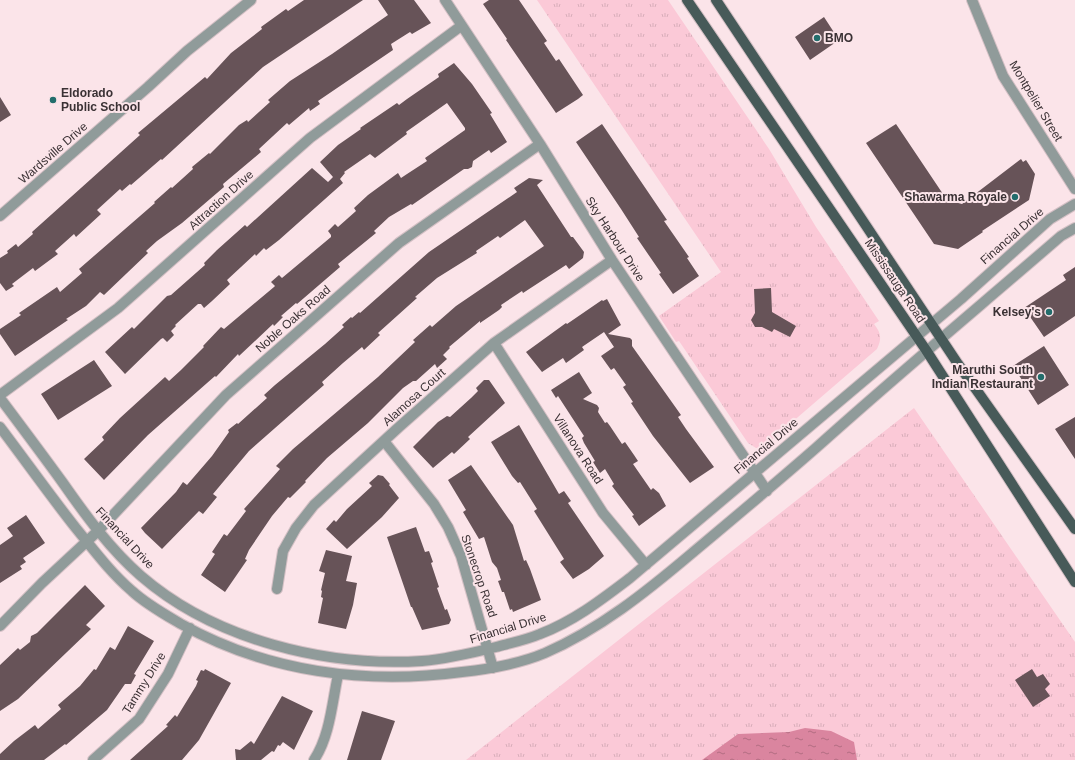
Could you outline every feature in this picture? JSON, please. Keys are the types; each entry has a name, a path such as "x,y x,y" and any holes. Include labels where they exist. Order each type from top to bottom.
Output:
{"main road":[{"name":"Mississauga Road","path":"687,0 926,350 1075,582"},
{"name":"Mississauga Road","path":"716,0 941,338 1075,529"}],"street":[{"name":"Wardsville Drive","path":"0,216 187,51 251,0"},
{"name":"Sky Harbour Drive","path":"445,0 540,144 612,260 767,491"},
{"name":"Montpelier Street","path":"972,0 1003,76 1075,189"},
{"name":"Attraction Drive","path":"0,396 118,308 310,138 462,26"},
{"name":"Noble Oaks Road","path":"0,626 99,530 226,395 393,248 540,144"},
{"name":"Financial Drive","path":"0,396 81,508 99,530 141,576 180,604 221,625 261,641 291,650 325,656 375,661 422,661 467,655 540,635 578,616 646,565 916,336 1050,219 1075,204"},
{"path":"0,427 106,566 133,593 164,614 190,628 232,648 281,664 338,675 424,677 493,668 543,654 600,624 635,600 767,491 926,350 1062,236 1075,228"},
{"name":"Alamosa Court","path":"277,589 283,551 296,528 314,505 494,343 612,260"},
{"name":"Villanova Road","path":"494,343 603,513 646,565"},
{"name":"Stonecrop Road","path":"384,441 434,504 448,527 461,556 493,668"},
{"name":"Tammy Drive","path":"93,760 139,719 168,674 190,628"},
{"path":"314,760 319,752 326,732 338,675"}],"green space":[{"path":"537,0 668,0 769,149 816,227 879,321 874,324 880,336 880,342 877,349 762,448 756,448 748,443 679,341 676,342 659,316 721,272"},
{"path":"914,408 1075,642 1075,760 466,760"}],"water":[{"path":"805,728 831,731 854,742 857,760 702,760 738,734 789,732"}],"building":[{"path":"304,0 363,0 263,67 162,160 161,159 131,185 130,184 122,191 120,189 97,210 101,214 76,237 74,234 55,251 58,254 35,271 33,268 12,284 14,286 6,291 0,283 0,258 8,253 7,251 16,244 18,247 33,234 32,232 140,135 138,133 205,77 207,79 231,53 262,29 261,27 286,9 288,11"},
{"path":"378,0 414,0 431,23 412,34 410,32 391,44 393,50 318,101 320,104 310,111 309,108 289,125 287,123 259,149 261,152 223,184 224,187 182,223 157,241 146,251 148,253 104,295 100,292 86,306 66,319 68,320 15,356 0,334 0,329 21,315 19,313 57,287 60,292 82,273 79,269 155,203 154,202 171,187 172,188 193,169 192,167 209,153 210,154 239,125 247,120 248,122 270,102 268,100 290,81 388,15"},
{"path":"489,0 519,0 547,41 544,43 556,61 559,59 583,95 556,113 483,4"},
{"name":"BMO","path":"824,17 839,40 810,60 795,37"},
{"path":"454,63 472,84 492,113 490,114 507,142 491,153 489,150 473,161 472,167 464,169 412,205 411,204 389,217 374,231 376,233 338,264 340,267 281,316 283,317 274,326 273,324 239,356 238,354 216,377 215,376 148,435 104,480 84,459 104,440 102,437 120,418 165,377 169,381 204,347 203,346 221,327 224,329 274,287 275,286 271,282 279,275 282,278 331,237 328,231 335,224 338,227 356,211 354,208 368,195 398,173 401,178 427,161 425,158 465,130 465,128 447,103 406,132 407,134 375,158 370,154 344,172 345,173 340,179 343,183 279,240 266,250 264,248 256,256 255,254 227,280 230,284 212,301 204,308 201,304 198,304 175,325 176,326 171,331 174,335 167,342 163,338 161,339 125,374 105,352 132,327 134,329 167,296 171,295 205,265 204,263 217,250 245,225 247,227 312,168 328,182 333,177 320,162 338,145 397,103 399,105 439,77 438,74"},
{"path":"0,97 11,115 0,122"},
{"path":"602,124 667,220 664,221 689,257 687,258 699,276 673,294 659,274 661,273 637,238 639,237 576,142"},
{"path":"896,124 947,200 962,204 1021,159 1023,162 1026,160 1035,174 1029,200 958,249 934,244 866,143"},
{"path":"529,178 543,180 537,185 571,237 573,237 584,252 583,258 569,269 566,265 523,293 522,291 501,305 502,307 499,310 480,323 480,321 449,347 450,348 443,355 447,359 437,368 435,364 416,381 413,381 403,388 368,423 327,458 290,498 288,497 272,516 249,550 245,559 247,560 225,592 201,575 215,554 212,552 224,534 227,536 246,511 244,509 280,469 276,466 293,449 378,377 415,342 413,340 430,325 432,327 456,306 544,246 525,220 500,238 498,236 476,251 477,253 437,278 415,297 417,298 378,333 380,335 364,350 362,347 343,363 322,382 324,385 249,451 213,494 217,497 203,514 199,511 162,549 145,533 141,528 176,492 183,482 187,485 212,456 229,432 228,430 237,423 238,424 267,398 264,395 344,327 342,325 351,317 352,318 359,312 360,313 429,252 517,192 514,188"},
{"name":"Kelsey's","path":"1075,267 1075,316 1044,337 1024,308 1066,280 1063,275"},
{"path":"771,288 772,312 796,326 790,337 774,329 772,332 762,327 755,327 751,320 755,313 754,289"},
{"path":"607,299 621,325 608,334 630,338 632,340 632,346 681,415 678,417 686,429 714,467 690,483 653,436 631,403 633,402 623,387 626,385 614,368 611,370 601,356 614,347 604,332 582,347 584,350 566,363 563,358 542,372 526,352 566,323 567,324 602,300"},
{"path":"1044,346 1069,385 1038,405 1013,366"},
{"path":"94,360 112,386 58,420 41,394"},
{"path":"579,372 592,393 583,399 597,405 599,408 598,412 605,423 607,422 622,444 625,442 638,461 633,464 651,490 653,488 659,493 666,506 639,526 632,516 634,515 612,486 614,484 605,469 600,473 593,462 595,461 584,443 582,438 584,436 558,396 556,398 551,390"},
{"path":"484,380 489,380 505,403 468,437 470,439 454,454 452,452 433,468 413,447 438,422 447,416 450,417 471,398 478,391 476,388"},
{"path":"1075,417 1075,459 1055,429"},
{"path":"519,425 559,494 564,491 571,501 568,503 604,556 589,569 573,579 560,562 564,559 534,511 537,509 520,482 518,483 512,476 491,442"},
{"path":"471,465 513,525 524,561 526,560 530,569 541,600 513,612 512,609 510,610 504,592 502,592 498,581 501,580 497,568 492,562 484,537 479,539 463,512 466,510 448,480"},
{"path":"378,475 383,476 399,498 382,517 347,549 326,529 334,520 336,522 347,509 372,486 369,483"},
{"path":"26,515 45,543 23,558 26,562 20,566 22,569 0,583 0,545 13,536 7,528"},
{"path":"416,527 425,552 429,551 433,562 431,563 439,587 437,588 445,610 447,609 451,620 449,624 422,630 411,607 387,537"},
{"path":"326,550 352,556 346,581 357,583 353,605 346,629 318,623 323,598 321,597 321,590 325,573 319,571"},
{"path":"85,585 105,606 86,625 91,629 18,699 0,711 0,665 18,648 20,650 30,642 31,636 37,633"},
{"path":"128,626 154,641 134,674 136,675 131,684 125,684 107,710 66,745 65,744 44,760 0,760 0,754 14,741 35,725 38,729 61,709 58,705 80,686 94,669 96,670 110,647 115,650"},
{"path":"205,669 231,683 199,740 182,760 130,760 168,726 166,725 175,715 177,717 196,686 198,681 196,680 201,670 204,671"},
{"path":"1032,669 1037,677 1043,674 1050,684 1045,689 1050,696 1033,707 1015,680"},
{"path":"282,696 313,711 294,750 283,742 280,746 278,745 274,752 272,751 261,760 236,760 235,749 240,750 251,741 254,744"},
{"path":"362,711 395,721 381,760 347,760"}],"place":[{"name":"BMO","path":"817,38"},
{"name":"Eldorado Public School","path":"53,100"},
{"name":"Shawarma Royale","path":"1015,197"},
{"name":"Kelsey's","path":"1049,312"},
{"name":"Maruthi South Indian Restaurant","path":"1041,377"}]}
